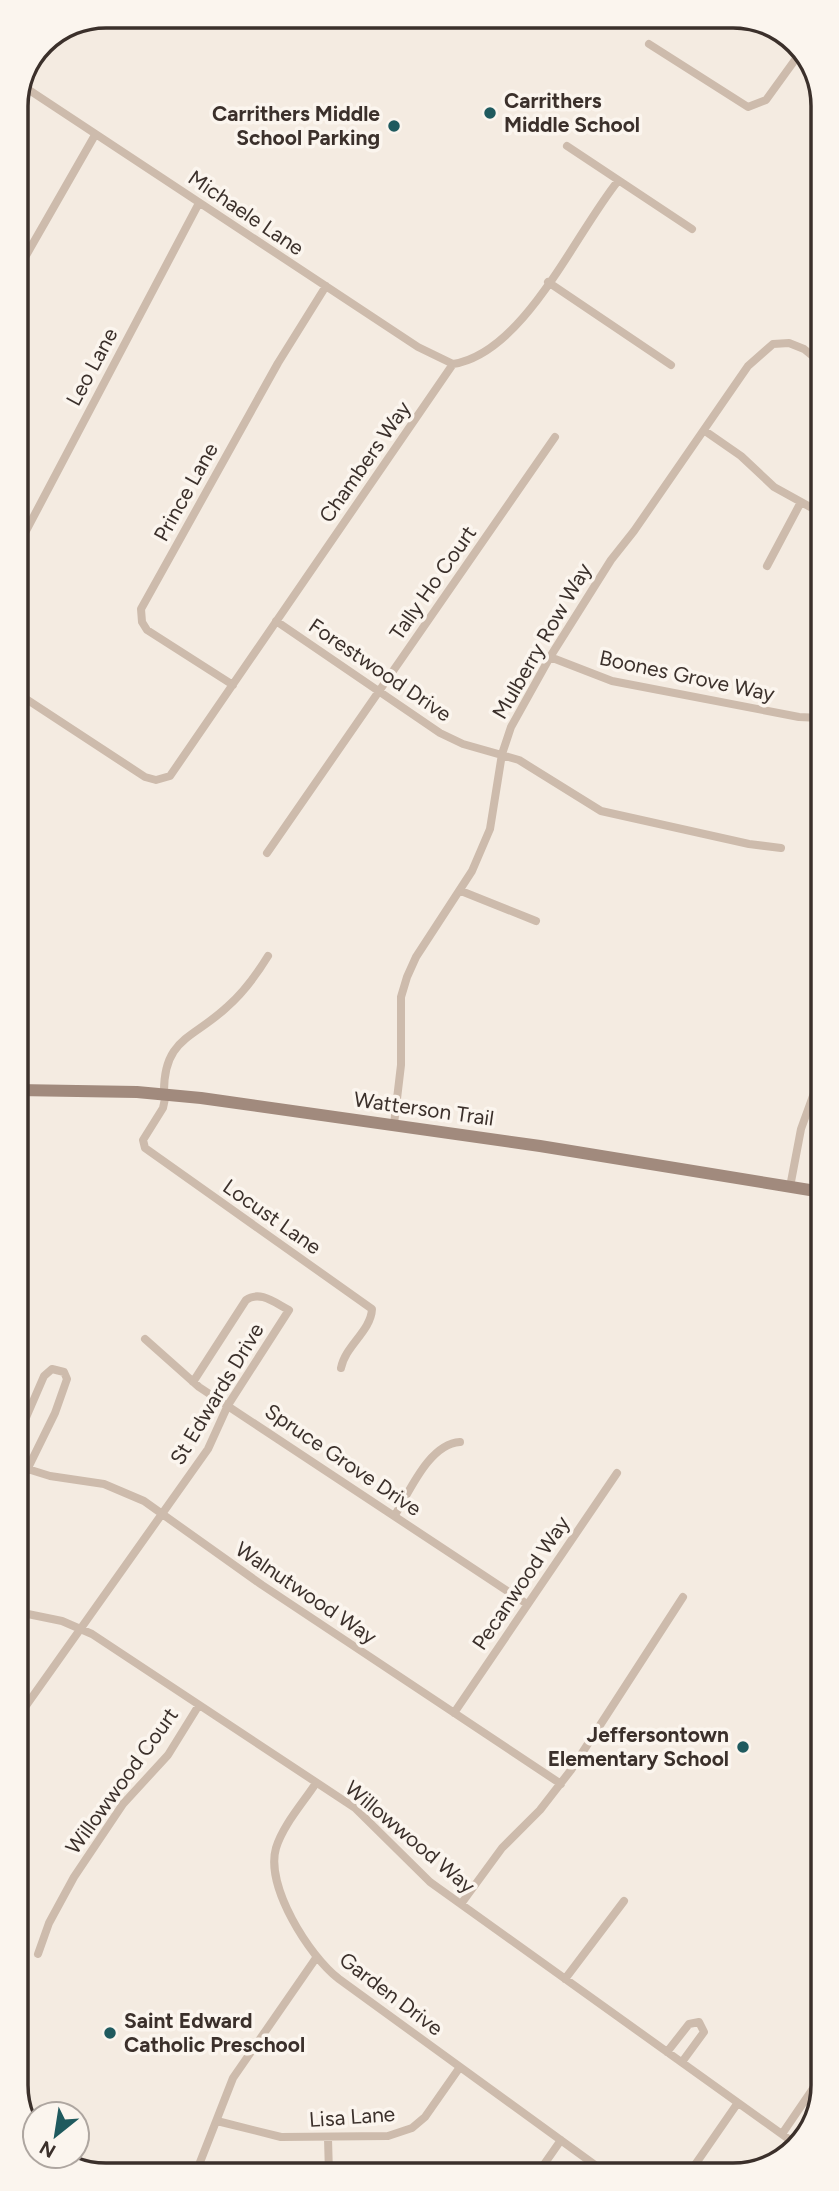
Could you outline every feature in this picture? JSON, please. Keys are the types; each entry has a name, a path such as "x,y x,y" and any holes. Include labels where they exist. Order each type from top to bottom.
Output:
{"main road":[{"name":"Watterson Trail","path":"28,1090 165,1094 394,1124 811,1190"}],"street":[{"path":"649,44 748,107 766,100 795,59"},
{"name":"Michaele Lane","path":"30,91 418,347 453,364"},
{"path":"28,252 95,135"},
{"path":"567,146 692,229"},
{"path":"453,364 468,362 502,342 516,327 618,181"},
{"name":"Leo Lane","path":"28,527 199,203"},
{"path":"548,282 671,365"},
{"name":"Prince Lane","path":"233,685 147,630 142,622 141,609 278,363 326,286"},
{"name":"Mulberry Row Way","path":"394,1124 401,1065 399,1023 403,987 416,957 461,891 490,829 502,754 511,727 550,657 611,559 705,431 748,366 767,348 789,343 811,356"},
{"name":"Chambers Way","path":"28,699 156,780 173,772 453,364"},
{"path":"705,431 741,456 774,487 811,508"},
{"name":"Tally Ho Court","path":"267,853 555,437"},
{"path":"767,566 801,502"},
{"name":"Forestwood Drive","path":"276,621 440,733 463,744 519,760 601,811 749,844 780,848"},
{"name":"Boones Grove Way","path":"550,657 612,681 786,715 811,717"},
{"path":"461,891 536,921"},
{"path":"165,1094 164,1076 178,1043 228,1007 268,956"},
{"name":"Locust Lane","path":"165,1094 163,1108 143,1140 145,1148 372,1308 370,1321 342,1359 341,1368"},
{"path":"790,1187 801,1129 811,1101"},
{"name":"St Edwards Drive","path":"28,1703 208,1449 228,1405 289,1310 262,1296 252,1296 246,1300 193,1382"},
{"name":"Spruce Grove Drive","path":"145,1339 193,1382 527,1604"},
{"path":"28,1413 44,1376 52,1368 58,1368 66,1379 65,1386 28,1457"},
{"path":"395,1515 436,1452 450,1443 460,1442"},
{"name":"Walnutwood Way","path":"28,1469 116,1488 160,1514 561,1784"},
{"name":"Pecanwood Way","path":"454,1713 617,1473"},
{"path":"461,1905 502,1848 561,1784 683,1597"},
{"name":"Willowwood Way","path":"28,1613 42,1615 81,1629 316,1783 373,1823 410,1865 461,1905 789,2139"},
{"name":"Willowwood Court","path":"38,1954 74,1877 123,1804 168,1755 199,1705"},
{"name":"Garden Drive","path":"316,1783 279,1841 274,1869 279,1887 316,1958 339,1979 592,2163"},
{"path":"565,1979 624,1901"},
{"path":"200,2163 233,2078 316,1958"},
{"path":"667,2052 689,2024 699,2022 704,2032 682,2062"},
{"name":"Lisa Lane","path":"217,2121 281,2137 388,2136 412,2128 425,2117 460,2067"},
{"path":"782,2134 810,2093"},
{"path":"696,2163 737,2104"},
{"path":"328,2138 329,2163"},
{"path":"545,2163 561,2140"}],"place":[{"name":"Carrithers Middle School","path":"490,113"},
{"name":"Carrithers Middle School Parking","path":"394,126"},
{"name":"Jeffersontown Elementary School","path":"743,1747"},
{"name":"Saint Edward Catholic Preschool","path":"110,2033"}]}
